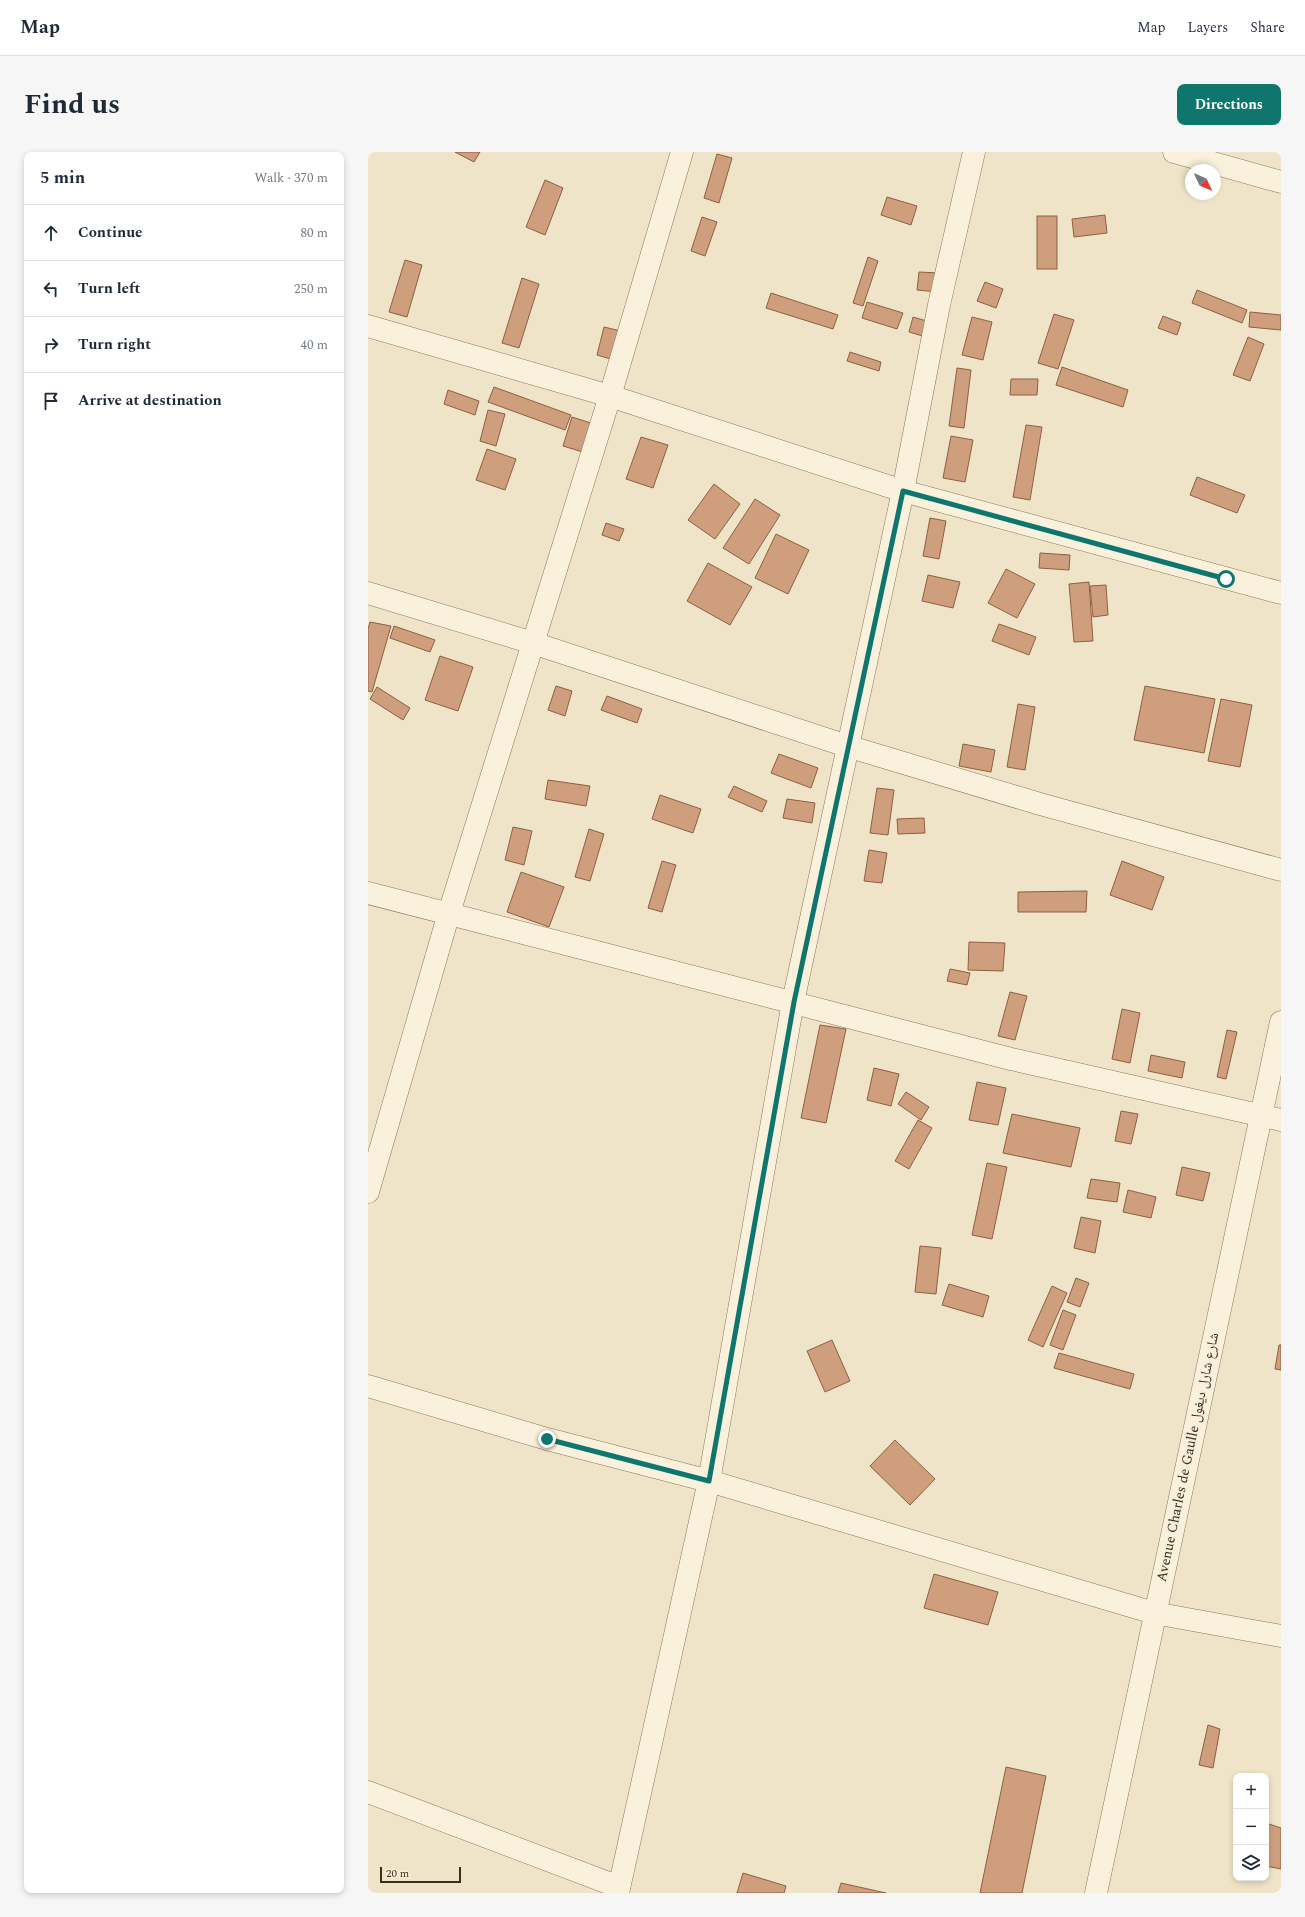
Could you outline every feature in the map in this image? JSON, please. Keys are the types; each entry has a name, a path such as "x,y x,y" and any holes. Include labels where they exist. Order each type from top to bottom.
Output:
{"street":[{"path":"368,1192 449,913 610,396 682,152"},
{"path":"368,1792 619,1890 709,1481 794,1002 847,746 903,491 939,305 974,152"},
{"path":"1174,152 1281,182"},
{"path":"368,326 610,396 903,491 1281,593"},
{"path":"368,593 533,643 847,746 1040,804 1281,870"},
{"path":"368,894 449,913 1011,1059 1281,1120"},
{"name":"Avenue Charles de Gaulle شارع شارل ديغول","path":"1096,1893 1154,1613 1281,1022"},
{"path":"368,1386 547,1439 709,1481 1154,1613 1281,1636"}],"building":[{"path":"455,152 480,152 474,162"},
{"path":"717,154 732,158 719,203 704,198"},
{"path":"545,180 563,188 545,235 526,227"},
{"path":"887,197 917,206 911,225 881,215"},
{"path":"1105,215 1107,233 1074,237 1072,219"},
{"path":"1037,216 1057,216 1057,269 1037,269"},
{"path":"702,217 717,222 705,256 691,251"},
{"path":"868,257 878,261 863,306 853,303"},
{"path":"405,260 422,265 407,317 389,312"},
{"path":"919,272 939,273 938,292 917,290"},
{"path":"522,278 539,284 519,348 502,343"},
{"path":"985,282 1003,289 996,308 977,301"},
{"path":"1197,290 1247,310 1242,323 1192,303"},
{"path":"771,293 838,315 833,329 766,308"},
{"path":"867,302 903,313 897,329 862,318"},
{"path":"1250,312 1281,315 1281,330 1249,327"},
{"path":"1054,314 1074,320 1058,369 1038,363"},
{"path":"1163,316 1181,323 1177,335 1158,328"},
{"path":"913,317 930,322 926,337 909,332"},
{"path":"972,317 992,322 983,360 962,355"},
{"path":"604,327 621,331 614,360 597,355"},
{"path":"1248,337 1264,344 1250,381 1233,375"},
{"path":"850,352 881,362 879,371 847,361"},
{"path":"1062,367 1128,390 1123,407 1056,385"},
{"path":"957,368 971,370 964,428 949,426"},
{"path":"1011,379 1038,379 1037,395 1010,395"},
{"path":"494,387 571,415 565,430 488,402"},
{"path":"448,390 479,401 475,415 444,404"},
{"path":"488,410 505,414 496,446 480,441"},
{"path":"572,417 594,424 586,453 563,446"},
{"path":"1026,425 1042,427 1030,500 1013,497"},
{"path":"951,436 973,440 965,482 943,478"},
{"path":"641,437 668,445 653,488 626,479"},
{"path":"487,449 516,459 505,490 476,480"},
{"path":"1197,477 1245,495 1237,513 1190,495"},
{"path":"714,484 740,504 715,539 688,520"},
{"path":"755,499 780,515 749,564 723,548"},
{"path":"930,518 946,521 939,559 923,556"},
{"path":"606,523 624,529 619,541 602,535"},
{"path":"776,534 809,550 788,594 755,578"},
{"path":"1040,553 1070,555 1069,570 1039,568"},
{"path":"708,563 752,587 730,625 687,601"},
{"path":"1006,569 1035,584 1017,618 988,603"},
{"path":"928,575 960,582 953,608 922,601"},
{"path":"1089,582 1093,641 1074,642 1069,584"},
{"path":"1106,585 1108,615 1093,617 1090,586"},
{"path":"370,622 391,626 372,692 368,691 368,629"},
{"path":"999,624 1036,637 1029,655 992,641"},
{"path":"394,626 435,640 430,652 390,638"},
{"path":"440,656 473,667 458,711 425,700"},
{"path":"556,686 572,691 565,716 548,710"},
{"path":"1145,686 1215,699 1204,753 1134,740"},
{"path":"377,687 410,708 403,720 370,699"},
{"path":"607,696 642,709 637,723 601,710"},
{"path":"1221,699 1252,705 1240,767 1208,761"},
{"path":"1018,704 1035,707 1025,770 1007,767"},
{"path":"963,744 995,750 991,772 959,766"},
{"path":"779,754 818,768 811,788 771,773"},
{"path":"548,780 590,786 586,806 545,799"},
{"path":"734,786 767,801 762,812 728,797"},
{"path":"877,788 894,790 888,835 870,833"},
{"path":"660,795 701,809 693,833 652,819"},
{"path":"787,799 815,803 812,823 783,818"},
{"path":"924,818 925,833 898,834 897,819"},
{"path":"513,827 532,831 524,865 505,860"},
{"path":"589,829 604,834 590,881 575,877"},
{"path":"869,850 887,853 882,883 864,881"},
{"path":"662,861 676,865 662,912 648,908"},
{"path":"1122,861 1164,877 1152,910 1110,895"},
{"path":"521,872 564,887 549,927 507,912"},
{"path":"1087,891 1086,912 1018,912 1018,892"},
{"path":"969,942 1005,943 1003,971 968,970"},
{"path":"950,969 970,973 967,985 947,981"},
{"path":"1010,992 1027,996 1015,1040 998,1036"},
{"path":"1122,1009 1140,1013 1130,1063 1112,1059"},
{"path":"820,1025 846,1029 826,1123 801,1118"},
{"path":"1227,1030 1237,1032 1226,1079 1217,1077"},
{"path":"1151,1055 1185,1062 1182,1078 1148,1071"},
{"path":"874,1068 899,1074 891,1106 867,1100"},
{"path":"977,1082 1006,1088 998,1125 969,1120"},
{"path":"906,1092 929,1107 921,1120 898,1104"},
{"path":"1121,1111 1138,1114 1131,1144 1115,1141"},
{"path":"1012,1114 1080,1128 1071,1167 1003,1153"},
{"path":"918,1120 932,1128 909,1169 895,1161"},
{"path":"987,1163 1007,1167 992,1239 972,1235"},
{"path":"1182,1167 1210,1173 1203,1201 1176,1195"},
{"path":"1091,1179 1120,1183 1117,1202 1087,1198"},
{"path":"1128,1190 1156,1197 1151,1218 1123,1212"},
{"path":"1081,1217 1101,1221 1095,1253 1074,1248"},
{"path":"920,1246 941,1248 936,1294 915,1292"},
{"path":"1076,1278 1089,1283 1080,1307 1067,1302"},
{"path":"949,1284 989,1296 983,1317 942,1305"},
{"path":"1052,1286 1067,1293 1043,1347 1028,1340"},
{"path":"1063,1310 1076,1315 1063,1350 1050,1345"},
{"path":"832,1340 850,1381 825,1392 807,1351"},
{"path":"1279,1345 1281,1345 1281,1370 1275,1369"},
{"path":"1059,1353 1134,1374 1130,1389 1054,1368"},
{"path":"895,1440 935,1479 910,1505 870,1466"},
{"path":"934,1574 998,1592 988,1625 924,1608"},
{"path":"1208,1725 1220,1729 1213,1768 1199,1765"},
{"path":"1006,1767 1046,1776 1022,1893 980,1893"},
{"path":"1269,1824 1281,1828 1281,1869 1269,1867"},
{"path":"743,1873 786,1886 784,1893 737,1893"},
{"path":"841,1883 886,1893 838,1893"}],"route":[{"path":"547,1439 709,1481 794,1002 847,746 903,491 1226,579"}]}
